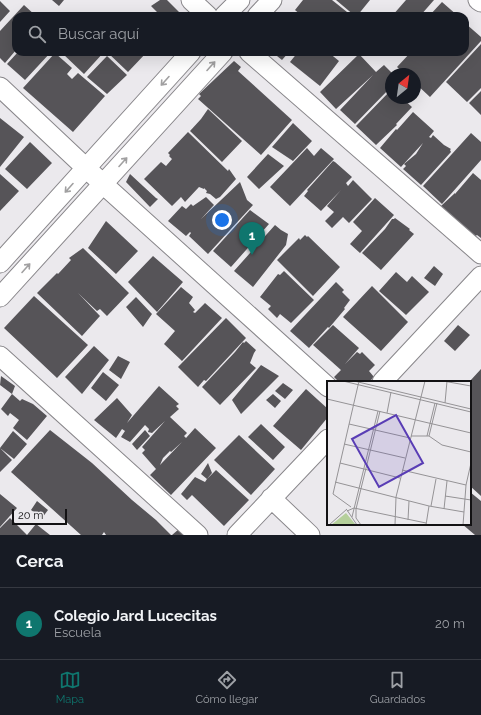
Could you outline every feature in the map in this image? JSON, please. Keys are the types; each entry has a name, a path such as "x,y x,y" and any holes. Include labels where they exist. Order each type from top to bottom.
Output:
{"street":[{"path":"191,0 204,12"},
{"path":"228,12 240,0"},
{"path":"261,12 272,0"},
{"path":"0,262 187,56"},
{"path":"0,297 219,56"},
{"path":"254,56 481,254"},
{"path":"0,87 103,184 327,386"},
{"path":"383,381 481,276"},
{"path":"0,356 198,535"},
{"path":"237,535 327,440"},
{"path":"271,498 310,535"}],"building":[{"path":"52,0 64,0 59,6"},
{"path":"160,0 167,0 179,12 157,12 151,6"},
{"path":"303,0 332,0 347,12 297,12 295,10"},
{"path":"336,0 370,0 360,12 350,12"},
{"path":"406,0 434,0 424,12 396,12"},
{"path":"0,1 10,11 0,22"},
{"path":"442,2 453,12 433,12"},
{"path":"24,5 32,12 18,12"},
{"path":"12,18 12,55 5,63 0,58 0,31"},
{"path":"469,26 481,37 481,41 469,54"},
{"path":"481,44 481,88 467,102 446,82"},
{"path":"14,56 47,56 25,80 7,64"},
{"path":"52,56 58,56 72,68 67,74 72,79 78,73 105,96 73,132 23,88"},
{"path":"65,56 100,56 84,74"},
{"path":"107,56 127,75 107,94 87,77"},
{"path":"111,56 143,56 128,72"},
{"path":"277,56 286,56 282,60"},
{"path":"295,56 333,56 339,61 320,86 290,62"},
{"path":"357,56 361,56 376,72 384,65 387,68 385,68 385,93 355,124 340,110 373,75 336,109 320,92"},
{"path":"407,56 467,56 430,97 421,89 421,68 397,67"},
{"path":"234,61 241,67 238,71 292,120 261,155 198,99 201,96 199,94"},
{"path":"481,91 481,115 469,103"},
{"path":"385,96 385,104 409,104 412,107 396,124 397,125 376,145 356,126"},
{"path":"208,109 242,141 222,162 190,131"},
{"path":"413,112 434,131 429,137 431,138 433,135 451,149 451,152 421,185 403,169 406,166 404,164 416,154 423,143 401,167 380,148"},
{"path":"0,118 24,137 0,167"},
{"path":"293,123 312,141 293,161 272,147"},
{"path":"188,132 228,171 229,169 236,179 220,197 216,199 210,194 206,193 207,191 204,188 199,187 185,202 181,197 172,206 144,179 161,162 166,166 172,159 168,153"},
{"path":"471,133 481,142 481,160 442,204 423,186"},
{"path":"30,142 52,163 27,189 5,169"},
{"path":"307,148 314,156 321,148 334,159 290,206 270,187"},
{"path":"268,154 284,166 259,189 247,177"},
{"path":"333,161 352,177 346,183 348,186 353,180 372,199 349,223 343,217 332,228 325,221 334,212 327,206 341,190 321,211 304,196 308,191 307,190"},
{"path":"473,173 481,180 481,238 477,235 474,237 441,206 455,194"},
{"path":"0,174 19,191 0,211"},
{"path":"130,174 158,199 150,207 126,182"},
{"path":"240,182 247,200 253,205 208,254 189,236 191,233 190,232 186,236 168,221 182,206 186,209 191,204 193,206 206,197 214,205 201,219"},
{"path":"375,198 394,215 360,253 350,244 362,231 353,222"},
{"path":"250,210 269,224 231,267 213,251"},
{"path":"395,218 410,229 409,230 414,234 381,270 362,253 385,229 392,219"},
{"path":"106,221 138,251 116,274 88,248"},
{"path":"275,225 288,234 286,245 253,287 234,271"},
{"path":"305,235 307,237 308,236 340,267 313,296 277,260 299,238 300,240"},
{"path":"83,248 129,293 107,316 100,309 97,311 78,293 100,316 82,336 37,293 71,260 69,258"},
{"path":"153,256 183,282 157,312 128,282"},
{"path":"434,266 443,274 435,286 424,278"},
{"path":"284,271 314,300 291,323 280,314 277,318 268,309 271,306 260,297 278,274 280,275"},
{"path":"396,272 407,282 412,276 429,292 406,315 379,291"},
{"path":"336,282 344,290 342,292 350,300 344,308 345,309 329,328 328,327 309,348 290,331"},
{"path":"372,286 408,322 381,351 343,317"},
{"path":"181,287 193,297 189,303 195,310 193,312 195,313 205,303 222,318 182,361 164,344 175,331 156,314"},
{"path":"34,296 88,345 57,378 4,328"},
{"path":"136,297 152,314 143,327 126,307"},
{"path":"226,318 246,338 206,381 204,380 198,387 178,367"},
{"path":"333,325 359,348 345,364 357,352 360,354 362,352 375,365 369,371 374,377 370,381 338,381 334,377 341,370 313,345"},
{"path":"458,325 470,335 455,351 444,341"},
{"path":"246,341 256,350 250,363 256,368 220,405 202,387 243,342 244,343"},
{"path":"94,346 109,360 82,394 65,377"},
{"path":"118,356 130,362 121,379 109,370"},
{"path":"261,365 279,376 241,414 232,400"},
{"path":"481,369 481,496 471,487 470,381"},
{"path":"103,372 119,385 106,401 91,388"},
{"path":"1,376 15,386 12,394 0,385"},
{"path":"283,383 293,390 285,399 275,391"},
{"path":"159,386 179,404 176,406 179,409 170,417 187,433 184,436 186,438 195,428 216,448 171,495 150,475 156,469 142,453 145,450 142,447 165,421 152,433 148,432 149,429 145,425 130,442 121,437 125,431 122,429 116,438 94,420 117,398 132,415 127,423","holes":["182,442 160,465 163,458"]},
{"path":"306,389 327,408 327,418 301,450 273,426"},
{"path":"12,394 20,401 22,399 33,404 47,416 27,440 13,428 19,420 10,413 8,416 1,409"},
{"path":"273,394 281,401 275,408 266,400"},
{"path":"261,424 285,447 273,460 248,437"},
{"path":"50,430 92,463 171,535 106,535 104,532 102,535 81,535 11,472"},
{"path":"145,430 150,436 137,450 132,444"},
{"path":"13,431 27,444 14,459 0,448"},
{"path":"239,435 275,469 251,495 214,460"},
{"path":"0,448 12,460 0,472"},
{"path":"208,463 212,473 207,479 201,474"},
{"path":"216,470 249,500 224,526 192,495 187,500 181,494 195,477 205,482"},
{"path":"471,493 481,501 481,535 475,535 463,525 471,525"},
{"path":"0,494 17,508 0,527"},
{"path":"37,501 48,510 42,518 31,510"},
{"path":"10,518 27,535 0,535 0,528"},
{"path":"36,524 50,535 27,535"},
{"path":"179,529 186,535 172,535"}],"place":[{"name":"Colegio Jard Lucecitas","path":"252,255"}]}
